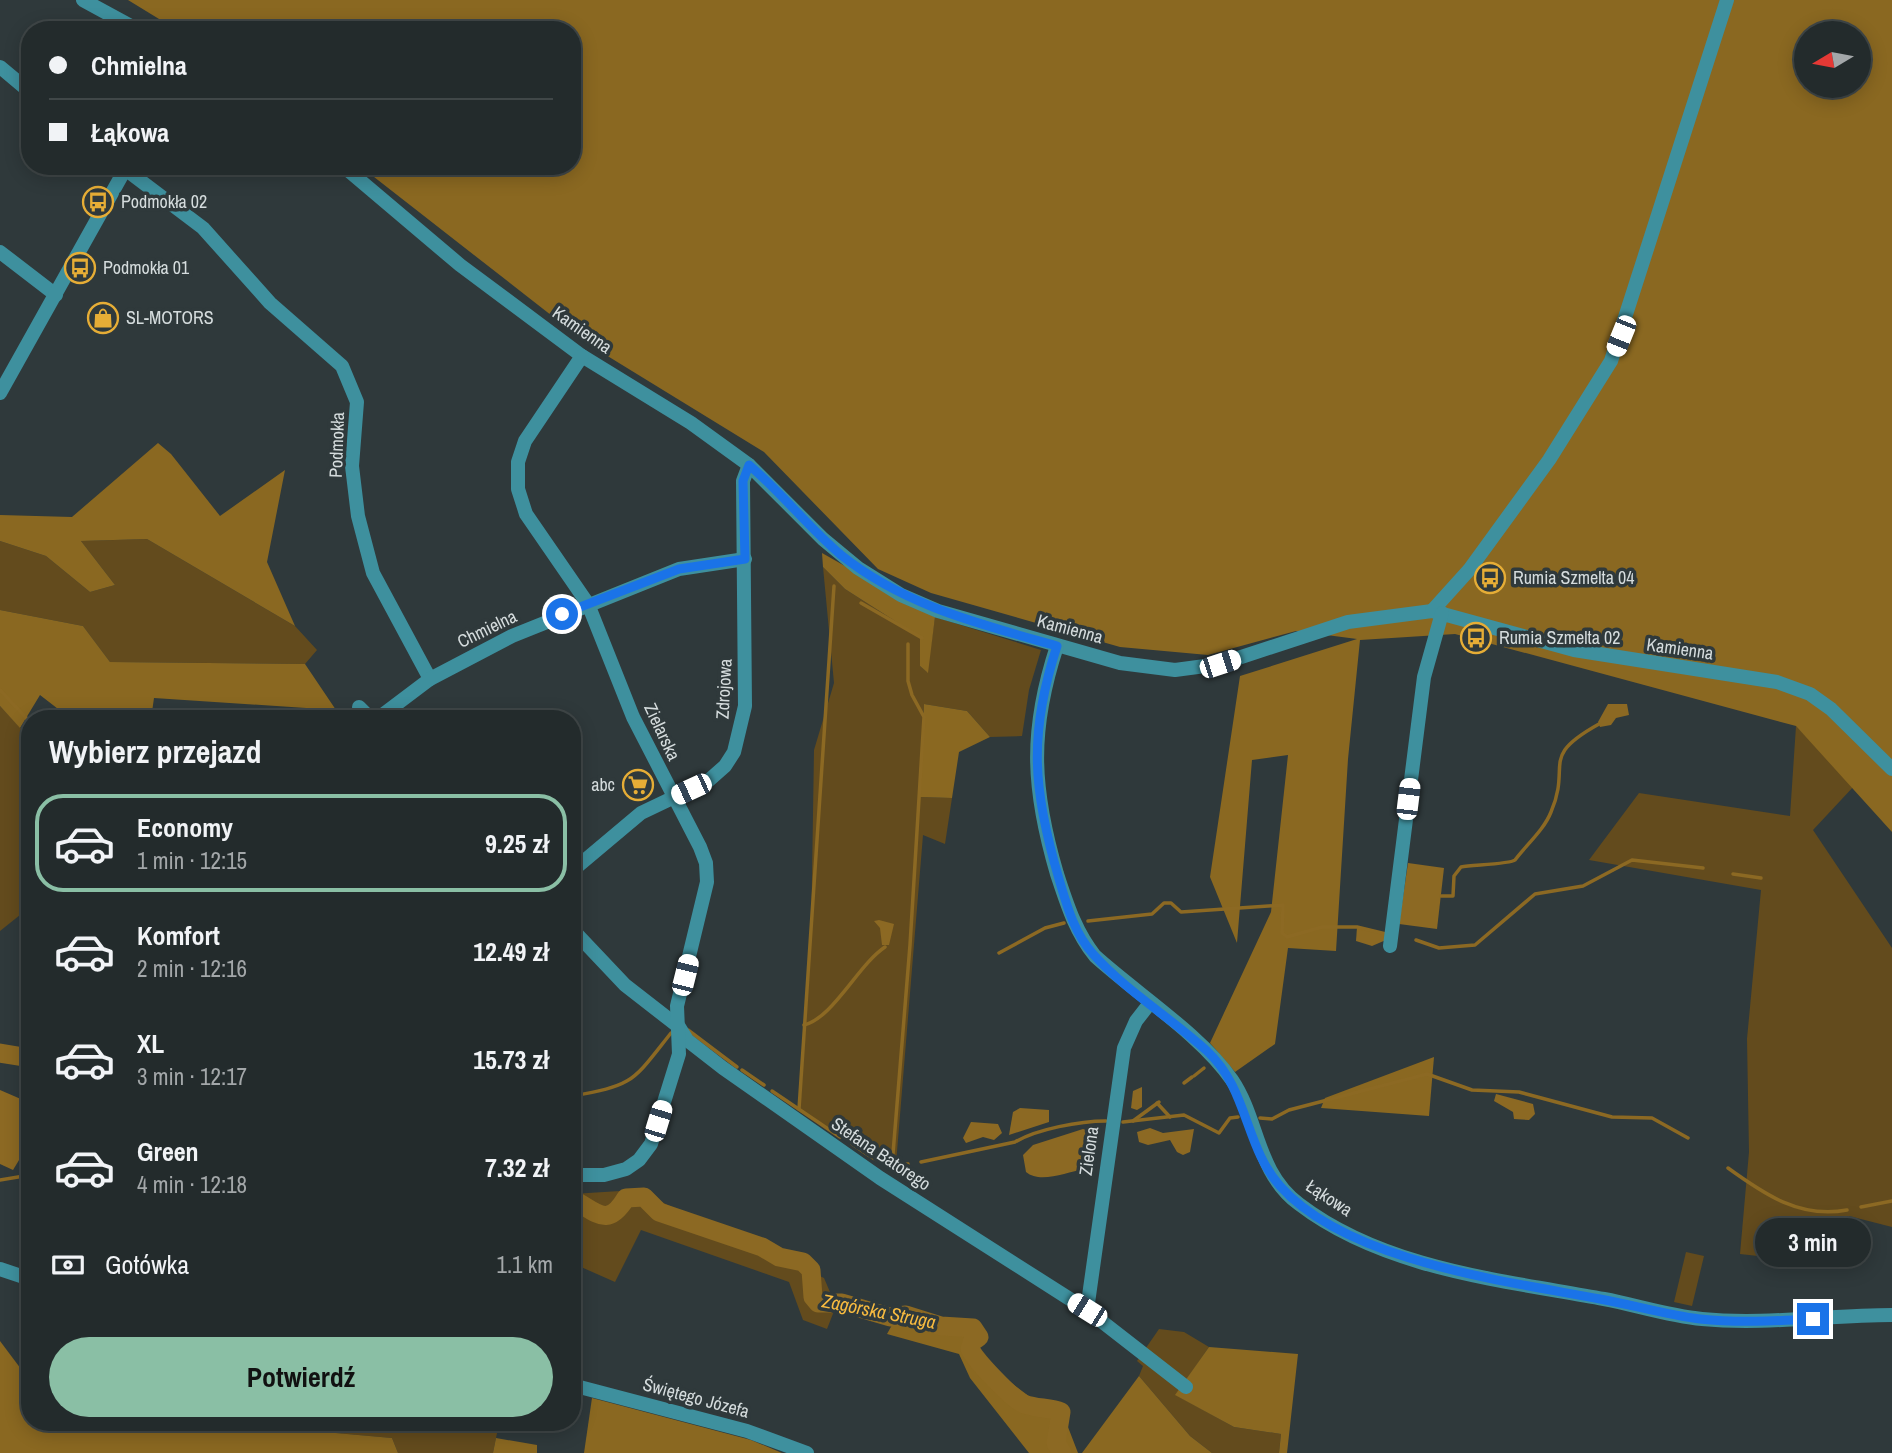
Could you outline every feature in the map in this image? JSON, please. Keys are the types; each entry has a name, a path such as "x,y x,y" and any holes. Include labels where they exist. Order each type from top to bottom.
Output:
{"street":[{"path":"83,0 122,21"},
{"path":"1390,946 1424,677 1437,612 1583,410 1611,361 1727,0"},
{"path":"0,67 21,84"},
{"path":"0,393 120,175"},
{"name":"Podmokła","path":"134,175 203,228 270,303 342,366 357,402 352,466 358,516 373,573 430,679"},
{"name":"Kamienna","path":"354,175 460,265 582,356 691,423 749,465 839,553 885,585 938,611 1057,646 1145,667 1191,669 1220,664 1348,622 1437,612 1574,650 1777,682 1810,694 1831,709 1892,769"},
{"path":"0,252 56,295"},
{"name":"Zielarska","path":"581,1175 604,1175 626,1169 639,1160 651,1144 679,1054 677,1006 707,882 706,863 700,847 633,717 588,604 526,514 518,489 518,462 525,441 582,356"},
{"name":"Zdrojowa","path":"581,863 641,813 708,781 725,766 741,729 746,706 743,481 749,465"},
{"name":"Chmielna","path":"389,710 430,679 512,636 679,569 745,559"},
{"name":"Łąkowa","path":"1057,646 1046,680 1036,738 1036,779 1053,859 1080,938 1095,956 1209,1053 1233,1082 1278,1184 1299,1204 1364,1243 1492,1279 1701,1319 1766,1321 1892,1315"},
{"path":"359,707 362,710"},
{"name":"Stefana Batorego","path":"581,939 625,985 679,1027 687,1040 783,1110 942,1219 1087,1310 1186,1387"},
{"name":"Zielona","path":"1087,1310 1124,1048 1136,1021 1150,1003"},
{"path":"0,1269 21,1276"},
{"name":"Świętego Józefa","path":"581,1387 747,1431 807,1453"}],"shaded area":[{"path":"128,0 1892,0 1892,832 1796,726 1455,634 1360,640 1348,759 1336,951 1288,948 1275,1044 1235,1072 1210,1043 1271,912 1288,755 1252,760 1237,943 1210,877 1240,676 1357,639 1296,631 1208,655 1120,647 931,593 878,569 764,452 588,344 372,175 581,175 581,21 162,21"},
{"path":"158,443 171,454 220,516 285,470 267,562 295,626 147,539 81,541 115,585 90,592 46,556 0,541 0,515 72,517"},
{"path":"147,539 295,626 317,650 305,664 110,662 83,626 0,610 0,541 46,556 90,592 115,585 81,541"},
{"path":"822,553 935,617 928,673 920,666 920,637 845,589 823,567"},
{"path":"823,567 845,589 920,637 920,666 927,672 935,617 1041,650 1029,690 1022,736 990,737 967,711 924,704 920,797 952,798 945,844 923,835 896,1164 800,1112 811,940 814,750 834,683"},
{"path":"0,610 83,626 110,662 305,664 336,710 154,698 152,710 59,710 40,695 31,710 21,710 20,728 0,706"},
{"path":"924,704 967,711 990,737 959,752 952,798 920,797"},
{"path":"1608,704 1627,704 1629,715 1616,718 1611,725 1600,727 1598,722"},
{"path":"0,706 21,728 21,914 0,931"},
{"path":"1796,726 1855,785 1813,830 1892,948 1892,1227 1849,1216 1840,1265 1740,1254 1749,1152 1747,1039 1761,890 1589,860 1639,793 1790,816"},
{"path":"1408,863 1444,868 1437,929 1399,924"},
{"path":"874,921 894,924 889,945 882,945 880,928"},
{"path":"1357,927 1386,934 1386,940 1372,946 1356,941"},
{"path":"1434,1057 1429,1116 1321,1108 1325,1098"},
{"path":"1142,1087 1142,1107 1137,1110 1131,1108 1133,1091"},
{"path":"0,1090 21,1099 21,1157 13,1170 0,1164"},
{"path":"1496,1094 1533,1104 1535,1114 1529,1120 1514,1119 1513,1112 1494,1101"},
{"path":"1020,1108 1049,1110 1049,1122 1009,1135 1013,1112"},
{"path":"971,1122 998,1124 1002,1133 994,1140 983,1137 966,1143 963,1138"},
{"path":"1150,1128 1163,1133 1194,1129 1190,1152 1183,1155 1177,1152 1170,1140 1148,1145 1139,1142 1137,1132"},
{"path":"1086,1130 1087,1164 1084,1169 1046,1177 1026,1172 1023,1155 1033,1145"},
{"path":"636,1190 824,1278 836,1306 827,1329 803,1320 789,1282 641,1230 615,1282 581,1267 581,1193"},
{"path":"1686,1252 1704,1256 1692,1306 1674,1302"},
{"path":"927,1318 971,1333 982,1358 1014,1385 1034,1400 1050,1400 1068,1410 1068,1427 1078,1453 1029,1453 970,1378 959,1354 887,1334 892,1325"},
{"path":"1159,1329 1184,1332 1209,1347 1176,1395 1234,1427 1281,1434 1279,1453 1212,1453 1190,1436 1139,1376 1143,1366 1137,1361"},
{"path":"0,1341 21,1369 21,1431 313,1431 392,1438 398,1453 0,1453"},
{"path":"1209,1347 1298,1354 1287,1453 1279,1453 1281,1434 1234,1427 1175,1395"},
{"path":"1139,1376 1190,1436 1212,1453 1082,1453"},
{"path":"592,1398 751,1440 782,1453 584,1453"},
{"path":"314,1431 497,1431 493,1453 398,1453 392,1438"},
{"path":"496,1438 537,1445 537,1453 493,1453"}],"waterway":[{"path":"799,1109 834,586"},
{"path":"861,603 922,638"},
{"path":"892,1166 910,945 924,717 908,681 908,644"},
{"path":"0,690 21,712"},
{"path":"1441,896 1453,896 1454,876 1461,867 1515,860 1548,819 1557,796 1563,754 1569,745 1599,724"},
{"path":"1416,940 1439,948 1475,945 1535,894 1583,886 1632,860 1703,868"},
{"path":"1733,874 1761,878"},
{"path":"1088,921 1152,914 1164,903 1171,903 1181,912 1283,905 1282,933 1287,937 1322,927 1357,927 1386,934"},
{"path":"999,953 1045,928 1064,923"},
{"path":"804,1025 825,1012 885,947"},
{"path":"688,1030 737,1067"},
{"path":"581,1094 609,1088 631,1079 671,1033"},
{"name":"Zagórska Struga","path":"0,1053 21,1056"},
{"path":"1194,1076 1204,1068"},
{"path":"742,1070 764,1085"},
{"path":"1260,1118 1272,1119 1289,1110 1427,1074 1472,1090 1519,1092 1612,1117 1652,1118 1688,1138"},
{"path":"1184,1083 1192,1077"},
{"path":"772,1091 840,1137"},
{"path":"1133,1121 1159,1102"},
{"path":"1157,1103 1170,1117"},
{"path":"1123,1122 1184,1115 1219,1133 1230,1118 1238,1117"},
{"path":"921,1162 1015,1142 1059,1127 1106,1121"},
{"path":"852,1144 885,1163 908,1164"},
{"path":"1728,1168 1755,1187 1798,1208 1830,1212 1847,1210"},
{"path":"0,1180 21,1176"},
{"name":"Zagórska Struga","path":"581,1204 595,1213 607,1215 613,1213 626,1198 644,1197 659,1212 762,1247 779,1257 803,1262 811,1270 813,1297 818,1303 842,1303 890,1317 906,1315 941,1326 973,1328 979,1337 972,1342 970,1349 1003,1388 1024,1404 1061,1412 1056,1443 1062,1453"},
{"path":"1861,1207 1892,1201"}],"place":[{"name":"Podmokła 02","path":"98,202"},
{"name":"Podmokła 01","path":"80,268"},
{"name":"SL-MOTORS","path":"103,318"},
{"name":"Rumia Szmelta 04","path":"1490,578"},
{"name":"Rumia Szmelta 02","path":"1476,638"},
{"name":"abc","path":"638,785"}],"route":[{"path":"562,614 679,569 745,559 743,481 749,465 839,553 901,595 983,626 1057,646 1039,713 1036,779 1053,859 1076,929 1095,956 1209,1053 1233,1082 1269,1169 1278,1184 1299,1204 1364,1243 1401,1256 1492,1279 1701,1319 1813,1319"}]}
